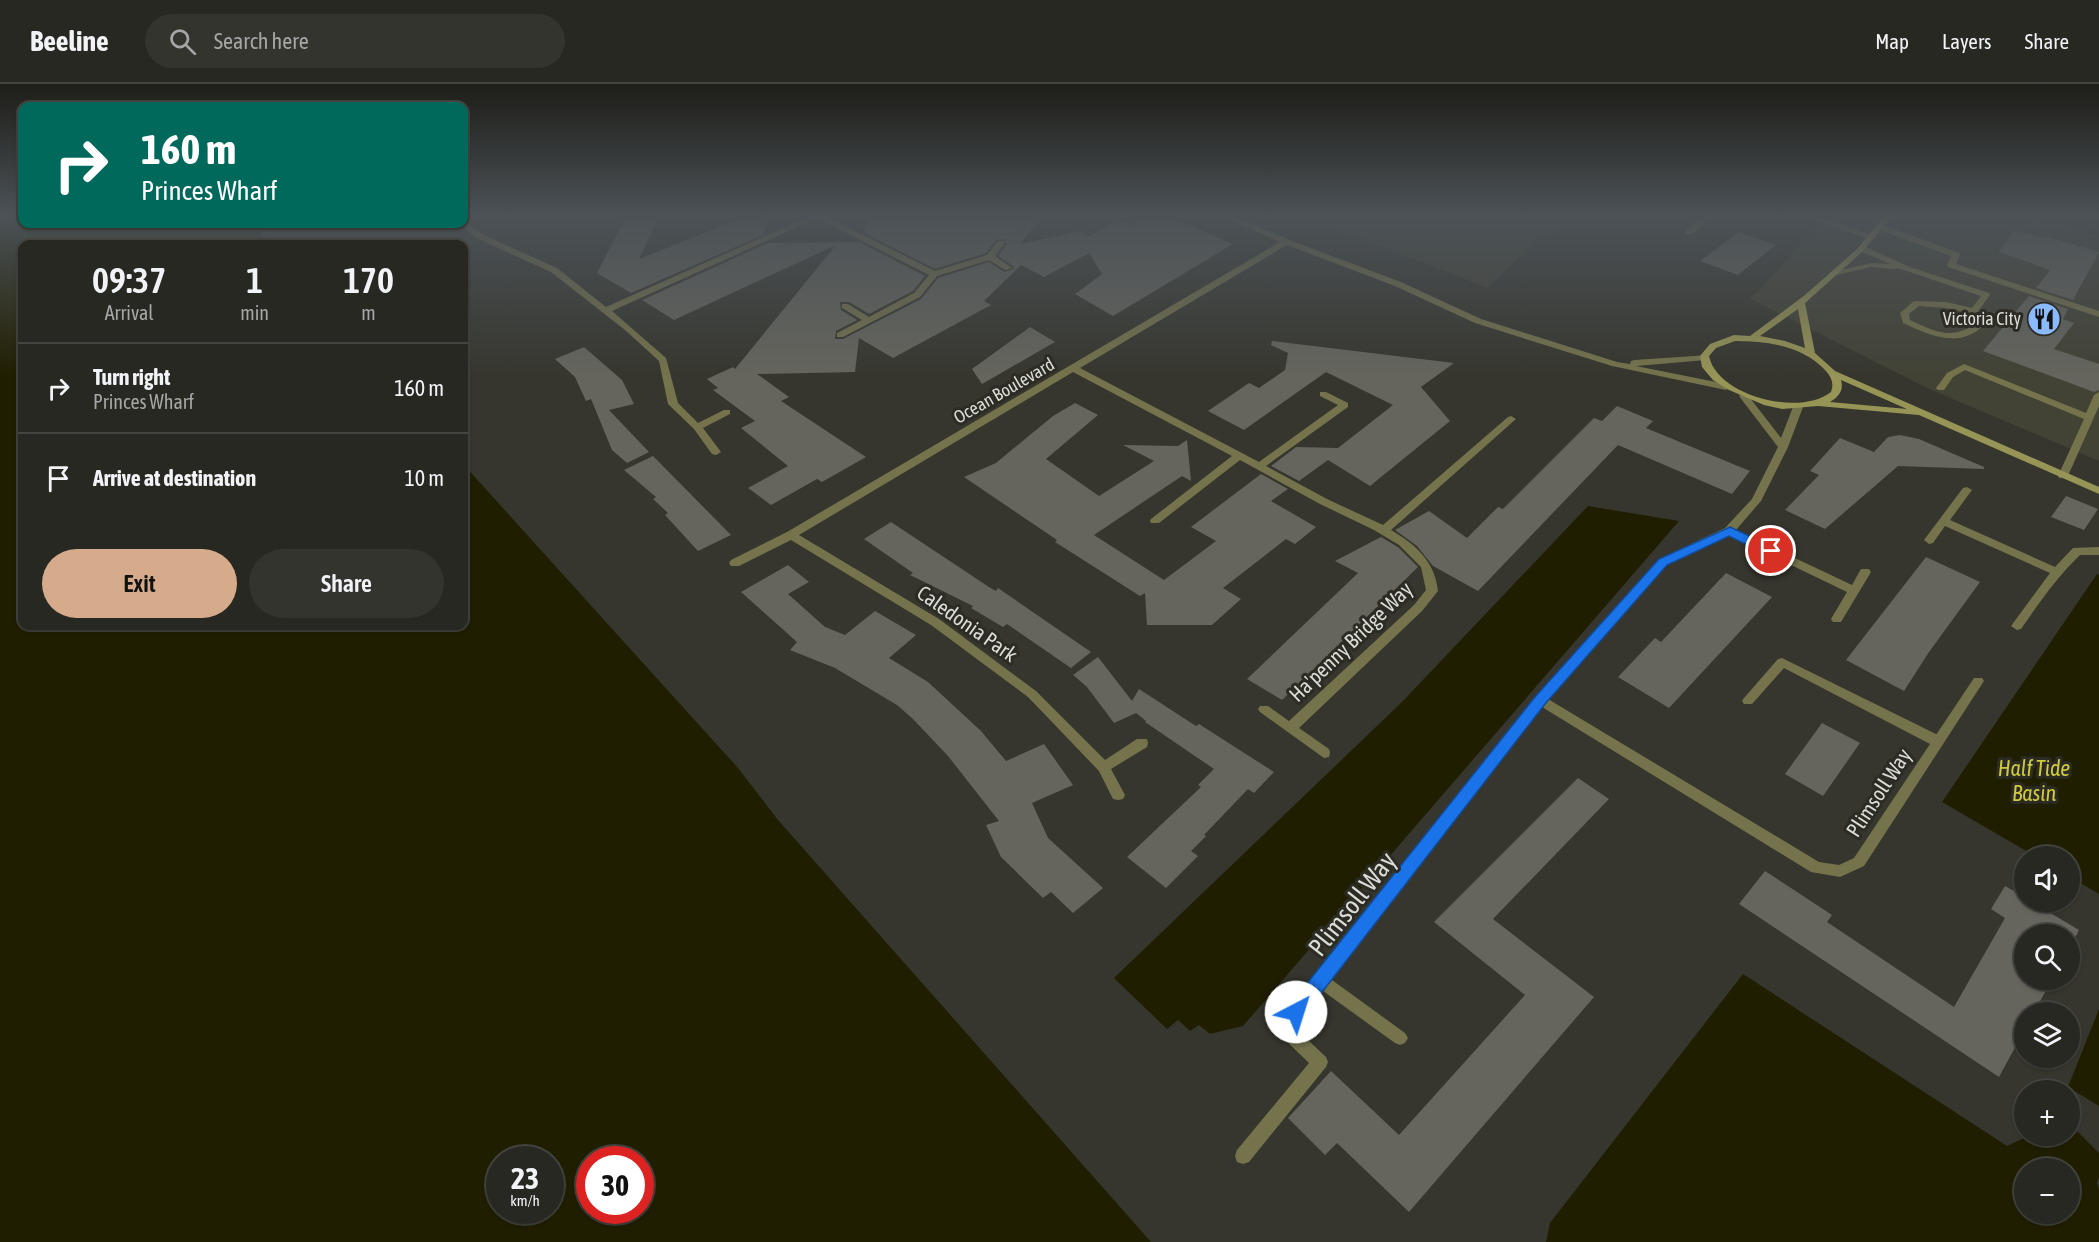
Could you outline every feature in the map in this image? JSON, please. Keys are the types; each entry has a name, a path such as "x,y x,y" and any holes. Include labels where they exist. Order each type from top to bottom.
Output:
{"street":[{"path":"553,269 628,328 663,360 674,404 697,427 716,452"},
{"path":"604,311 697,269"},
{"path":"924,269 934,274"},
{"path":"840,335 917,295 934,274 950,269"},
{"name":"Ocean Boulevard","path":"735,563 791,535 1241,269"},
{"path":"1358,269 1398,284 1478,321 1615,364 1726,387 1761,402 1798,407 1821,404 1927,414"},
{"path":"1752,338 1801,303 1840,269"},
{"path":"1834,274 1854,269"},
{"path":"1907,269 1986,295 1974,311"},
{"path":"1962,269 2099,314"},
{"path":"1801,303 1811,355"},
{"path":"1917,303 1946,305 1974,311 1980,326 1969,334 1942,337 1906,321 1904,313 1917,303"},
{"path":"845,306 868,320"},
{"path":"1726,387 1711,372 1706,357 1710,348 1720,342 1752,338 1782,344 1811,355 1833,373 2099,491"},
{"path":"1615,364 1706,357"},
{"path":"1941,388 1950,375 1964,368 2088,417"},
{"name":"Ha'penny Bridge Way","path":"1074,369 1260,466 1312,496 1383,531 1413,551 1431,571 1432,591 1418,608 1290,728"},
{"path":"1821,404 1831,399 1837,391 1837,382 1833,373"},
{"path":"1260,466 1345,405 1323,394"},
{"path":"2063,476 2099,395"},
{"path":"1744,396 1783,447"},
{"name":"Plimsoll Way","path":"1243,1156 1320,1062 1282,1027 1322,981 1540,700 1663,562 1730,531 1756,501 1783,447 1798,407"},
{"path":"697,427 727,412"},
{"path":"1383,531 1511,419"},
{"path":"1155,521 1240,456"},
{"path":"1929,540 1966,490"},
{"path":"1942,521 2055,571"},
{"path":"1730,531 1853,590"},
{"name":"Caledonia Park","path":"791,535 935,622 1023,688 1104,767 1118,795"},
{"path":"2017,626 2055,571 2077,551 2099,551"},
{"path":"1837,619 1865,572"},
{"path":"1748,701 1782,662 1937,741"},
{"name":"Plimsoll Way","path":"1540,700 1816,868 1840,871 1859,862 1978,681"},
{"name":"Ha'penny Bridge Way","path":"1264,709 1324,753"},
{"path":"1104,767 1142,743"},
{"path":"1322,981 1400,1038"}],"shaded area":[{"path":"1439,269 1507,269 1488,288"},
{"path":"1778,269 2099,269 2099,461 1929,389 1749,298 1759,291"}],"water":[{"path":"0,269 18,269 18,630 468,630 468,469 738,768 778,820 1151,1242 0,1242"},
{"path":"1588,506 1679,521 1243,1026 1210,1034 1199,1025 1190,1031 1178,1020 1167,1029 1114,978 1402,702"},
{"name":"Half Tide Basin","path":"2097,574 2099,575 2099,894 2080,883 2080,846 2018,846 1942,802"},
{"path":"1743,974 2007,1146 2014,1143 2014,1146 2080,1146 2080,1134 2099,1153 2097,1183 2099,1242 1546,1242 1550,1223"},
{"path":"2099,1009 2099,1106 2080,1094 2080,1080 2071,1080 2076,1068 2080,1068 2080,1057"}],"building":[{"path":"599,269 686,269 631,293 597,273"},
{"path":"710,269 784,269 674,320 642,300"},
{"path":"816,269 911,269 925,276 913,291 869,314 849,302 840,302 841,310 857,320 836,331 835,339 843,339 921,299 938,278 967,269 1000,269 1004,272 1017,269 984,301 991,305 893,358 859,338 855,372 757,374 789,397 781,401 866,457 822,482 817,479 771,505 748,488 788,466 741,428 755,421 713,390 718,388 707,379 733,367 735,369"},
{"path":"1029,269 1059,269 1044,277"},
{"path":"1099,269 1191,269 1113,316 1075,294 1102,274"},
{"path":"1722,269 1746,269 1738,275"},
{"path":"2047,269 2090,269 2073,300 2036,288 2050,270"},
{"path":"2029,296 2068,309 2063,319 2074,323 2054,349 2099,364 2099,390 2094,392 1983,351"},
{"path":"1030,327 1055,342 982,384 972,369"},
{"path":"1272,341 1454,363 1421,387 1450,421 1370,486 1328,460 1299,481 1271,466 1296,447 1338,448 1393,405 1326,372 1244,430 1208,411 1249,383 1259,388 1285,370 1288,353 1271,345"},
{"path":"584,347 622,380 634,404 609,410 649,452 627,463 612,450 591,399 586,401 575,377 555,359"},
{"path":"1075,403 1098,415 1046,459 1099,496 1154,461 1123,445 1178,446 1187,440 1191,481 1182,476 1094,535 1164,580 1216,541 1191,527 1261,474 1288,489 1271,501 1316,527 1295,544 1286,539 1223,588 1241,599 1212,625 1147,625 1145,593 1140,596 1055,542 1057,540 964,477 996,463 1053,416"},
{"path":"1617,406 1653,421 1646,428 1750,471 1732,494 1618,445 1478,591 1433,566 1417,546 1395,530 1429,511 1467,538 1498,507 1503,509 1594,418 1602,421"},
{"path":"1900,435 1919,439 1984,467 1984,469 1898,466 1825,529 1785,510 1819,475 1810,471 1840,438 1874,452 1888,437"},
{"path":"653,456 731,535 698,551 665,515 668,513 653,499 656,497 624,470"},
{"path":"2066,496 2098,509 2084,530 2051,517"},
{"path":"891,522 989,587 996,591 998,588 1091,652 1071,668 1007,624 1003,627 971,608 973,606 910,575 913,573 864,539"},
{"path":"1381,537 1398,547 1418,567 1282,700 1247,679 1358,573 1335,561"},
{"path":"1926,557 1980,582 1904,691 1846,660"},
{"path":"788,565 809,582 788,594 825,627 845,635 875,611 916,635 889,658 928,682 981,731 1006,761 1044,744 1073,785 1032,803 1048,838 1103,888 1073,913 1051,892 1043,898 1001,857 986,825 999,821 948,756 913,719 897,705 835,668 790,650 797,642 741,592"},
{"path":"1726,573 1772,597 1669,708 1618,677 1655,638 1661,642"},
{"path":"1098,657 1132,701 1139,689 1274,772 1254,793 1248,789 1204,835 1206,836 1191,851 1198,856 1166,888 1127,857 1201,787 1198,785 1214,769 1145,722 1136,713 1114,723 1087,687 1073,675"},
{"path":"1822,723 1860,743 1823,796 1785,774"},
{"path":"1578,778 1609,799 1493,919 1594,997 1409,1212 1337,1143 1325,1155 1288,1118 1331,1071 1399,1135 1525,995 1434,922"},
{"path":"1765,871 1832,915 1827,922 1954,1007 2005,918 1991,909 2005,886 2014,891 2014,912 2049,912 2069,924 2014,924 2014,990 2046,990 2040,1002 2014,1002 2014,1049 1999,1077 1739,904"}],"place":[{"name":"Victoria City","path":"2044,319"}],"route":[{"path":"1296,1012 1540,700 1663,562 1730,531 1771,551"}]}
